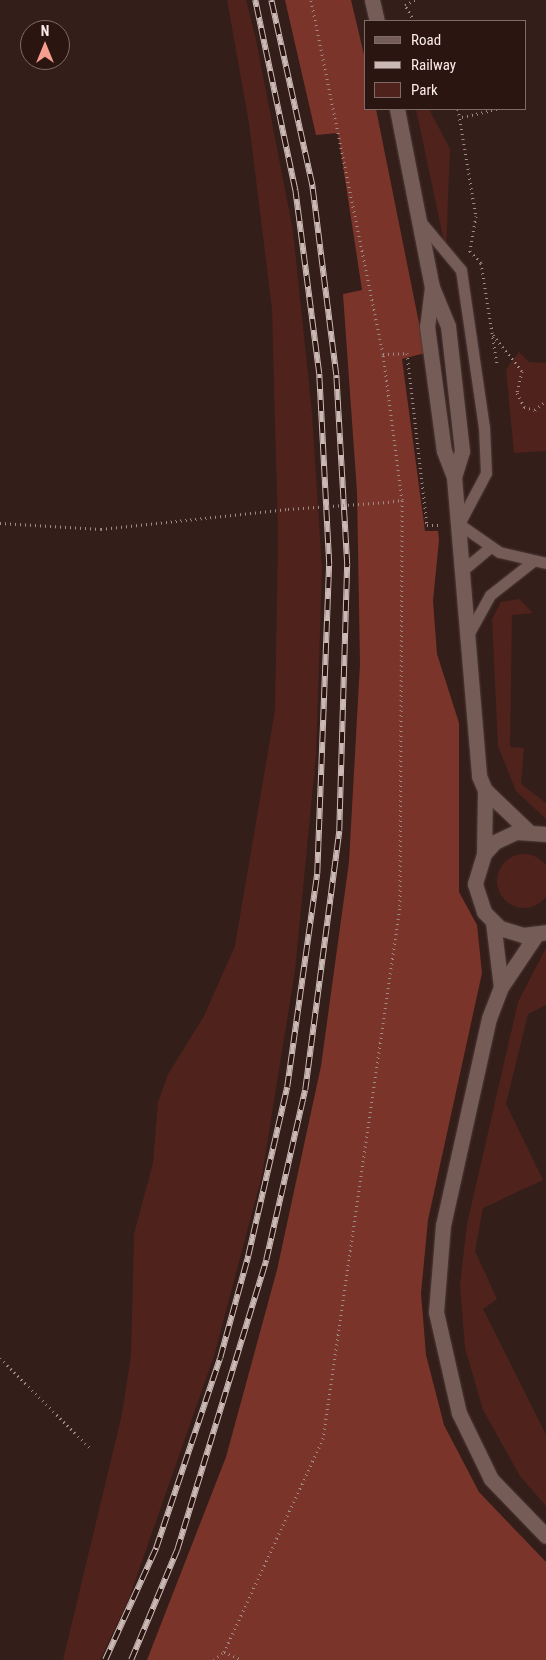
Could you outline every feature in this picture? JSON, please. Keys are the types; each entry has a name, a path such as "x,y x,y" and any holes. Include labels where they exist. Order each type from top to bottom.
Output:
{"street":[{"path":"372,0 377,20"},
{"path":"397,110 432,287 448,326 462,451 454,476"},
{"path":"432,287 427,326 444,451 454,476 469,632 479,776 485,790 528,831"},
{"path":"485,790 484,854 475,884 478,900 493,922 510,933 541,933"},
{"path":"484,854 508,834 528,831 546,834"},
{"path":"493,922 501,987"},
{"path":"541,933 501,987 489,1018 443,1225 436,1312 459,1413 487,1470 546,1536"}],"lane":[{"path":"418,218 461,270 473,346 488,461 476,496 459,524 490,547 532,562 546,563"},
{"path":"463,570 490,547"},
{"path":"469,632 490,595 532,562"}],"path":[{"path":"214,1660 224,1652 323,1439 343,1322 400,906 402,500 383,354 311,0"},
{"path":"413,20 405,5 415,0"},
{"path":"458,110 462,117 476,216 470,251 481,263 497,364"},
{"path":"462,117 494,110"},
{"path":"493,334 522,370 517,393 524,407 535,410 546,401"},
{"path":"383,354 407,353 427,525 459,524"},
{"path":"0,523 101,528 402,500"},
{"path":"0,1358 89,1447"},
{"path":"224,1652 242,1660"}],"green space":[{"path":"227,0 246,0 256,40 293,231 312,413 322,569 316,755 295,971 262,1175 214,1356 128,1601 100,1660 63,1660 122,1414 131,1355 134,1234 153,1163 158,1102 168,1074 204,1016 235,946 275,710 278,536 272,309 249,123"},
{"path":"416,110 430,110 450,149 446,251"},
{"path":"519,352 529,362 546,363 546,451 514,453 506,369"},
{"path":"519,599 533,613 512,615 510,747 524,748 521,784 546,803 546,819 516,791 498,746 492,619 501,602"},
{"path":"524,854 534,856 546,866 547,894 543,900 534,906 524,908 514,906 505,900 499,891 497,881 499,871 505,862 514,856"},
{"path":"546,948 546,1005 528,1014 506,1104 543,1180 483,1208 475,1251 497,1299 483,1309 546,1435 546,1506 520,1476 483,1410 465,1348 460,1285 467,1224 518,1002"}],"shaded area":[{"path":"285,0 351,0 364,55 364,110 376,110 425,353 402,359 425,531 438,531 439,540 433,601 437,654 459,723 459,892 477,925 482,973 428,1220 421,1293 426,1355 444,1425 479,1492 546,1562 546,1660 147,1660 226,1457 277,1270 321,1066 349,862 360,664 357,492 343,294 362,290 338,133 316,135"}],"railway":[{"path":"105,1660 156,1548 220,1358 248,1256 287,1087 317,874 329,565 319,374 295,190 255,0"},
{"path":"131,1660 177,1550 266,1260 305,1090 339,831 347,565 336,375 312,185 271,0"}]}
